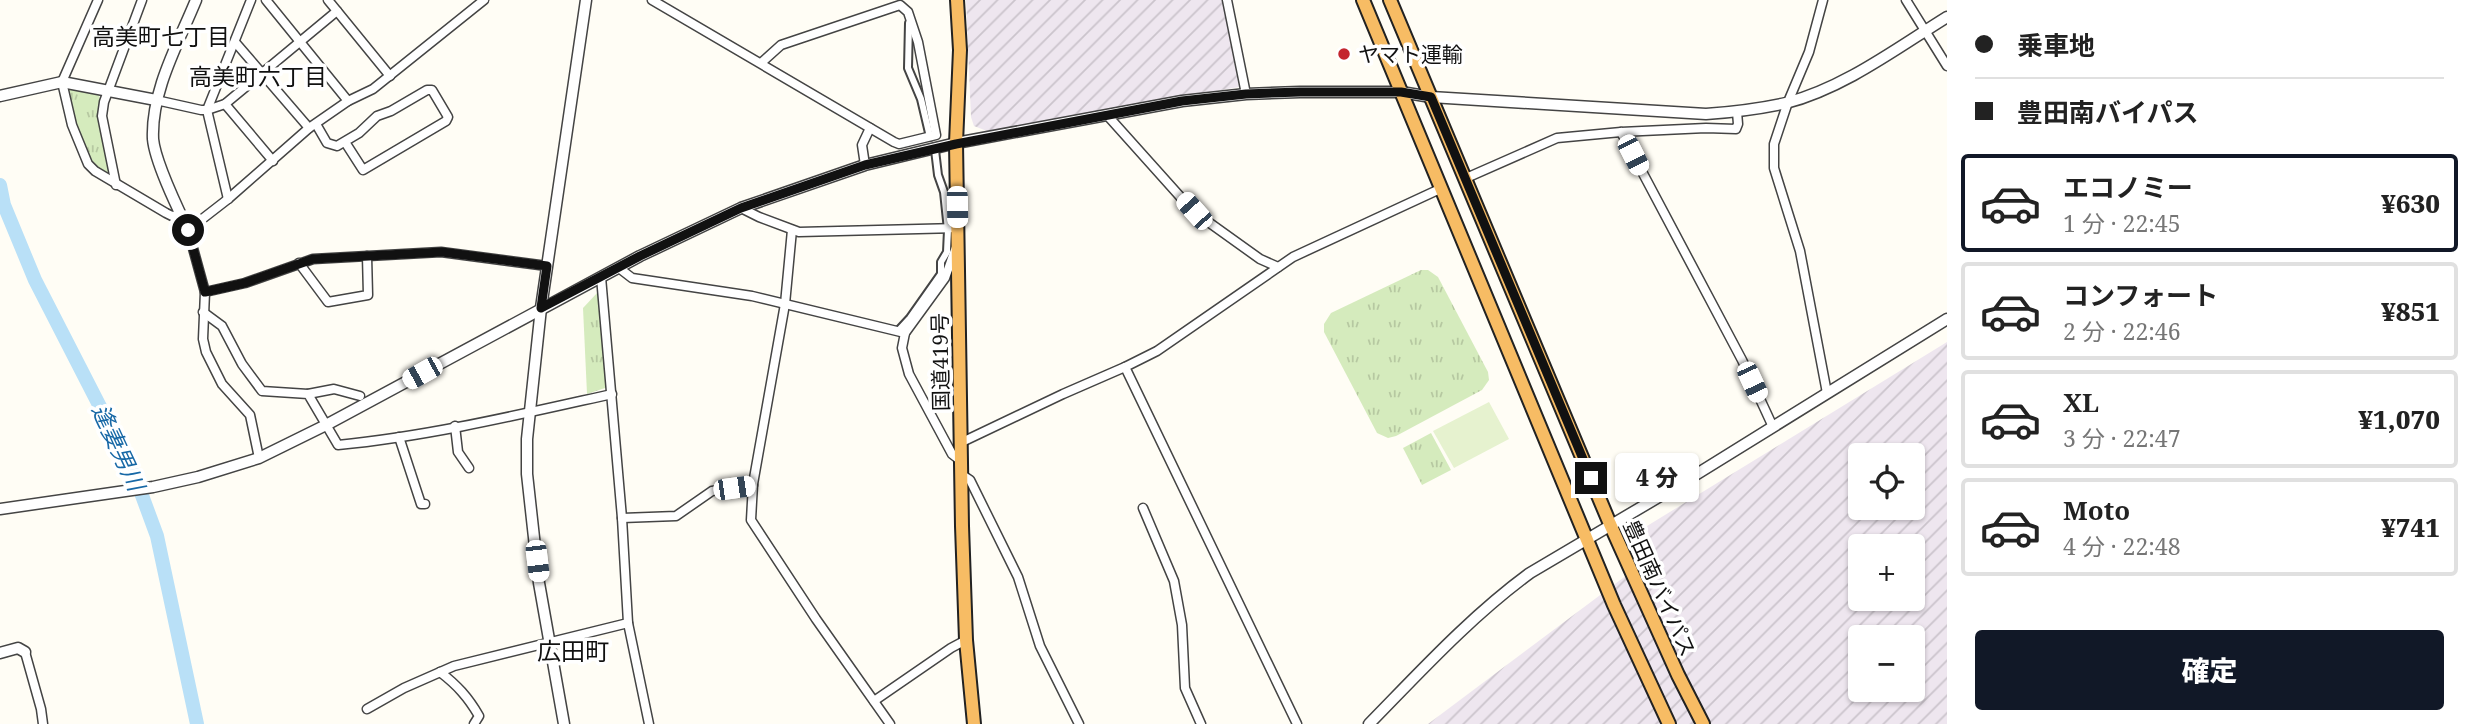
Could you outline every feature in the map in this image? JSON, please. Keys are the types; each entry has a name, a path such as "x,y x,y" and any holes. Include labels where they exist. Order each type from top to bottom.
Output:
{"highway":[{"name":"国道419号","path":"957,0 960,50 953,229 958,245 966,640 974,724"},
{"path":"1363,0 1587,538 1669,724"},
{"name":"豊田南バイパス","path":"1390,0 1610,524 1703,724"}],"street":[{"path":"98,0 62,82 72,125 88,164 116,185 166,213 172,216 180,215"},
{"path":"116,185 102,116 107,89 142,0"},
{"path":"196,0 156,100 154,147 188,230 205,292 203,312 206,352 222,383 250,415 258,458"},
{"path":"228,200 207,110 251,0"},
{"path":"266,0 348,101"},
{"path":"188,230 228,200 313,126 390,76 484,0"},
{"path":"564,724 539,583 527,474 529,413 541,308 586,0"},
{"path":"652,0 899,144 936,135 918,42 903,2 781,45 761,63"},
{"path":"1227,0 1246,94"},
{"path":"1823,0 1809,52 1774,144 1774,168 1800,251 1827,393"},
{"path":"1906,0 1947,66"},
{"path":"331,1 390,76"},
{"path":"3,95 62,82 207,110 225,104 337,11"},
{"path":"908,12 911,40 908,68 921,99 930,137"},
{"path":"0,509 153,487 198,477 258,458 326,425 541,308 741,208 865,165 956,144 1182,101 1246,94 1401,92 1431,97 1706,114 1737,112 1788,102 1854,74 1947,18"},
{"path":"236,41 327,144 334,146 345,142 377,116 427,90 432,90 448,117 446,121 363,170 345,142"},
{"path":"225,104 273,162"},
{"path":"1464,178 1557,138 1621,132 1736,129 1737,112"},
{"path":"1107,115 1194,211 1259,258 1279,267"},
{"path":"865,165 862,145 870,128"},
{"path":"1621,132 1742,360 1773,427"},
{"path":"935,150 938,175 953,229 942,262 941,274 902,332 902,348 908,374 952,454 970,480 1018,578 1040,646 1079,724"},
{"path":"960,443 1157,351 1293,257 1442,188"},
{"path":"741,208 792,230 953,229"},
{"path":"792,230 785,304 753,485 751,520 890,724"},
{"path":"902,332 945,278 958,245"},
{"path":"205,292 245,283 313,259 442,252 547,266"},
{"path":"299,263 328,302 368,295 368,256"},
{"path":"619,268 632,278 728,292 902,332"},
{"path":"601,277 622,518 628,623 649,724"},
{"path":"203,312 222,326 242,365 262,391 308,394 334,389 360,396"},
{"path":"1369,724 1449,642 1510,587 1947,319"},
{"path":"1125,367 1297,724"},
{"path":"308,394 338,445 529,413 612,394"},
{"path":"455,426 458,452 469,468"},
{"path":"399,436 421,504 425,504"},
{"path":"622,518 676,516 712,491 753,485"},
{"path":"1143,508 1174,581 1182,625 1185,688 1201,724"},
{"path":"367,709 454,666 628,623"},
{"path":"874,701 950,648 966,640"},
{"path":"0,653 18,648 25,652 43,724"},
{"path":"440,672 462,689 469,699 479,716 474,724"}],"shaded area":[{"path":"966,0 1223,0 1239,87 987,131 974,126 971,117"},
{"path":"1947,342 1947,724 1428,724 1643,563 1634,534"}],"green space":[{"path":"71,89 99,94 112,177 95,169 73,125 66,91"},
{"path":"1421,270 1428,270 1438,277 1488,372 1489,380 1482,390 1388,438 1377,433 1324,332 1324,324 1331,313"},
{"path":"598,292 608,387 587,394 583,308"},
{"path":"1489,402 1509,439 1454,468 1433,431"},
{"path":"1431,433 1451,470 1422,485 1403,448"}],"waterway":[{"name":"逢妻男川","path":"0,185 4,205 35,280 133,471 157,536 197,724"}],"place":[{"name":"ヤマト運輸","path":"1344,54"}],"district":[{"name":"高美町七丁目","path":"161,36"},
{"name":"高美町六丁目","path":"258,76"},
{"name":"広田町","path":"573,650"}],"route":[{"path":"188,230 205,292 245,283 313,259 442,252 547,266 541,308 640,256 741,208 865,165 931,149 1139,108 1246,94 1401,92 1431,97 1591,478"}]}
